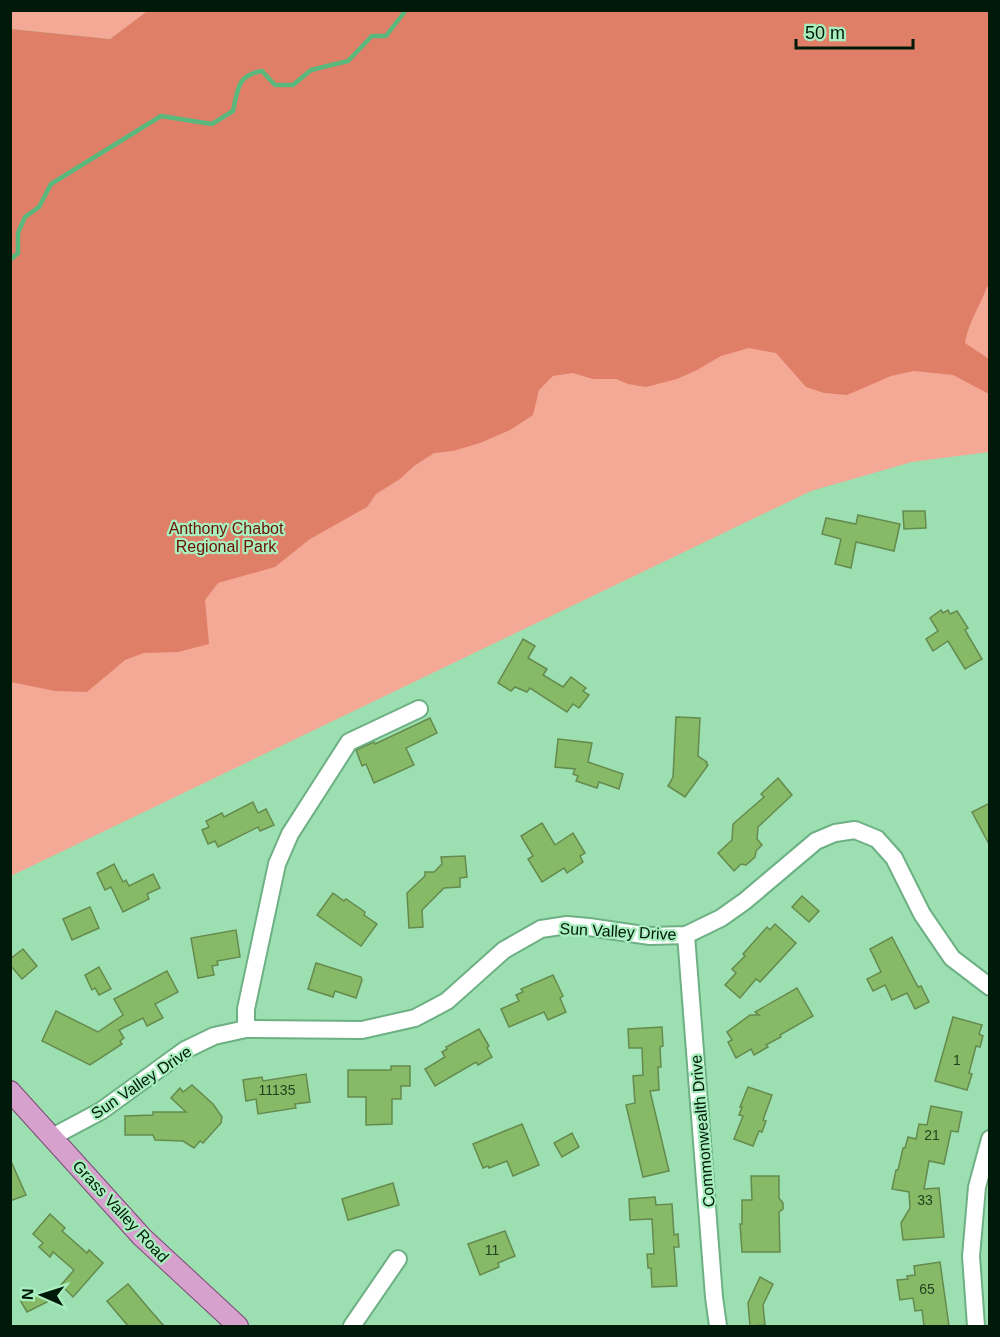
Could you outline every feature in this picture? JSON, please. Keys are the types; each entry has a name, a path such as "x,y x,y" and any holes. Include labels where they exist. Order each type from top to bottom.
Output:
{"main road":[{"name":"Grass Valley Road","path":"10,1091 142,1237 238,1326"}],"street":[{"path":"246,1029 246,1009 277,864 290,834 348,742 419,709"},
{"name":"Sun Valley Drive","path":"52,1137 101,1111 185,1050 214,1036 246,1029 362,1030 415,1018 447,1001 504,950 541,929 567,926 650,936 686,935 720,918 745,901 816,841 835,833 855,830 877,839 894,858 922,914 952,958 990,987"},
{"name":"Commonwealth Drive","path":"686,935 718,1326"},
{"path":"976,1326 971,1256 977,1187 990,1139"},
{"path":"352,1326 398,1259"}],"green space":[{"path":"149,10 989,11 989,286 971,322 965,343 989,359 989,394 953,375 914,371 891,376 847,395 824,393 806,387 776,353 749,348 721,356 677,379 646,387 616,379 593,379 573,373 553,376 539,390 533,415 510,430 480,443 453,451 434,453 376,494 367,507 310,539 275,567 218,583 205,600 209,644 178,652 144,653 125,660 87,692 55,691 11,682 11,29 110,39"},
{"path":"10,11 149,11 110,39 11,29"},
{"name":"Anthony Chabot Regional Park","path":"989,116 989,452 912,462 811,491 11,876 11,375"}],"building":[{"path":"903,511 925,511 926,528 904,529"},
{"path":"858,515 900,524 894,551 856,542 851,568 835,564 841,539 822,534 826,518 856,524"},
{"path":"941,610 943,613 948,610 950,614 957,611 968,628 965,630 982,659 965,669 948,641 933,651 926,639 938,631 930,618"},
{"path":"523,639 535,646 528,658 547,669 543,675 563,687 571,677 586,688 583,691 589,695 579,708 573,704 567,712 530,688 527,692 515,687 511,691 498,683"},
{"path":"676,717 700,718 698,756 708,765 685,797 668,786 673,777"},
{"path":"430,718 437,733 406,748 414,765 374,783 366,764 362,766 356,750 374,742 375,744"},
{"path":"558,739 592,743 588,762 623,774 619,789 599,782 597,788 576,781 578,776 573,774 575,769 555,767"},
{"path":"778,778 792,795 758,827 757,839 762,845 756,851 755,857 746,865 741,864 734,871 718,853 732,840 733,824 764,797 761,794"},
{"path":"253,802 258,813 266,809 274,825 260,831 258,827 218,847 215,841 208,844 202,830 209,827 206,821 222,813 224,817"},
{"path":"990,803 990,846 972,812"},
{"path":"542,823 555,845 573,833 585,853 580,856 583,862 567,873 564,868 542,882 528,859 533,856 521,836"},
{"path":"465,856 467,877 460,878 460,887 444,888 422,910 423,927 409,928 407,893 425,876 425,872 434,872 442,864 441,857"},
{"path":"114,864 123,882 126,880 129,886 153,874 160,888 147,894 149,899 123,912 111,887 105,890 97,873"},
{"path":"333,893 365,912 364,915 377,924 361,946 317,915"},
{"path":"802,896 819,911 809,922 792,907"},
{"path":"90,907 99,928 72,940 63,919"},
{"path":"775,924 796,943 760,982 756,979 740,998 725,985 736,973 732,969 767,927 770,930"},
{"path":"236,930 240,957 217,961 218,965 212,966 214,975 198,978 191,938"},
{"path":"892,937 918,987 921,986 929,1002 915,1009 907,993 892,1000 885,985 873,991 867,979 881,972 870,949"},
{"path":"23,949 37,966 22,979 10,965 10,959"},
{"path":"316,963 361,977 356,998 335,991 333,997 308,989"},
{"path":"99,967 111,989 99,995 95,988 92,990 85,975"},
{"path":"167,971 178,992 155,1004 163,1018 147,1026 143,1018 119,1030 124,1038 120,1041 122,1044 90,1065 42,1041 56,1011 98,1032 123,1015 114,999"},
{"path":"553,975 563,996 560,998 566,1012 548,1020 544,1012 509,1027 501,1009 519,1001 516,995 523,992 521,989"},
{"path":"797,988 813,1016 780,1035 781,1037 766,1045 768,1047 754,1055 751,1049 736,1058 728,1042 732,1040 727,1032 750,1015 759,1015 755,1012"},
{"path":"953,1017 982,1025 979,1034 983,1036 980,1047 976,1046 967,1090 935,1081"},
{"path":"662,1027 661,1067 658,1067 659,1090 650,1091 669,1171 643,1177 626,1105 635,1103 633,1076 643,1075 642,1048 629,1048 628,1029"},
{"path":"479,1029 489,1046 487,1048 492,1057 478,1065 476,1062 435,1086 425,1069 445,1057 442,1052 447,1049 446,1047"},
{"path":"391,1066 410,1066 410,1086 401,1086 401,1099 392,1099 392,1124 366,1125 366,1097 348,1097 348,1070 391,1070"},
{"path":"306,1074 310,1102 295,1104 296,1108 258,1114 256,1099 246,1101 243,1080 262,1077 263,1081"},
{"path":"192,1085 213,1104 222,1117 221,1123 203,1143 200,1141 194,1148 183,1141 155,1140 153,1135 125,1135 125,1116 153,1115 153,1112 186,1112 171,1098 180,1088 183,1092"},
{"path":"748,1087 772,1095 763,1120 766,1121 762,1132 759,1131 753,1146 734,1139 743,1116 739,1115 742,1107 740,1107"},
{"path":"931,1106 962,1112 958,1132 951,1131 944,1164 929,1161 924,1189 939,1188 944,1237 903,1240 901,1223 910,1208 909,1192 892,1189 908,1137 916,1139 919,1124 927,1125"},
{"path":"522,1124 539,1165 513,1176 507,1161 483,1168 473,1144"},
{"path":"572,1133 579,1147 562,1157 554,1143"},
{"path":"10,1159 26,1195 10,1201"},
{"path":"751,1176 779,1176 779,1198 783,1203 783,1209 779,1212 780,1252 742,1252 740,1224 742,1224 742,1200 752,1200"},
{"path":"393,1183 399,1205 348,1220 342,1199"},
{"path":"655,1197 656,1205 672,1204 674,1235 678,1234 679,1247 674,1247 677,1286 652,1287 651,1268 648,1268 647,1254 654,1254 652,1219 630,1220 629,1199"},
{"path":"50,1214 65,1228 62,1231 87,1253 89,1250 103,1263 73,1297 61,1285 74,1270 53,1252 50,1257 39,1247 43,1243 33,1234"},
{"path":"505,1231 515,1256 498,1263 499,1267 480,1275 468,1244"},
{"path":"940,1262 949,1326 924,1326 922,1310 915,1311 913,1298 900,1300 897,1280 908,1279 907,1276 915,1275 914,1266"},
{"path":"760,1277 773,1284 763,1305 765,1325 750,1326 748,1303"},
{"path":"128,1284 164,1326 128,1326 107,1301"},
{"path":"33,1293 53,1299 27,1312 20,1300"}],"waterway":[{"path":"10,260 18,253 18,233 25,217 39,207 51,184 161,116 212,124 233,111 240,84 254,73 262,71 275,85 293,85 311,70 348,61 372,36 386,36 406,10"}]}
